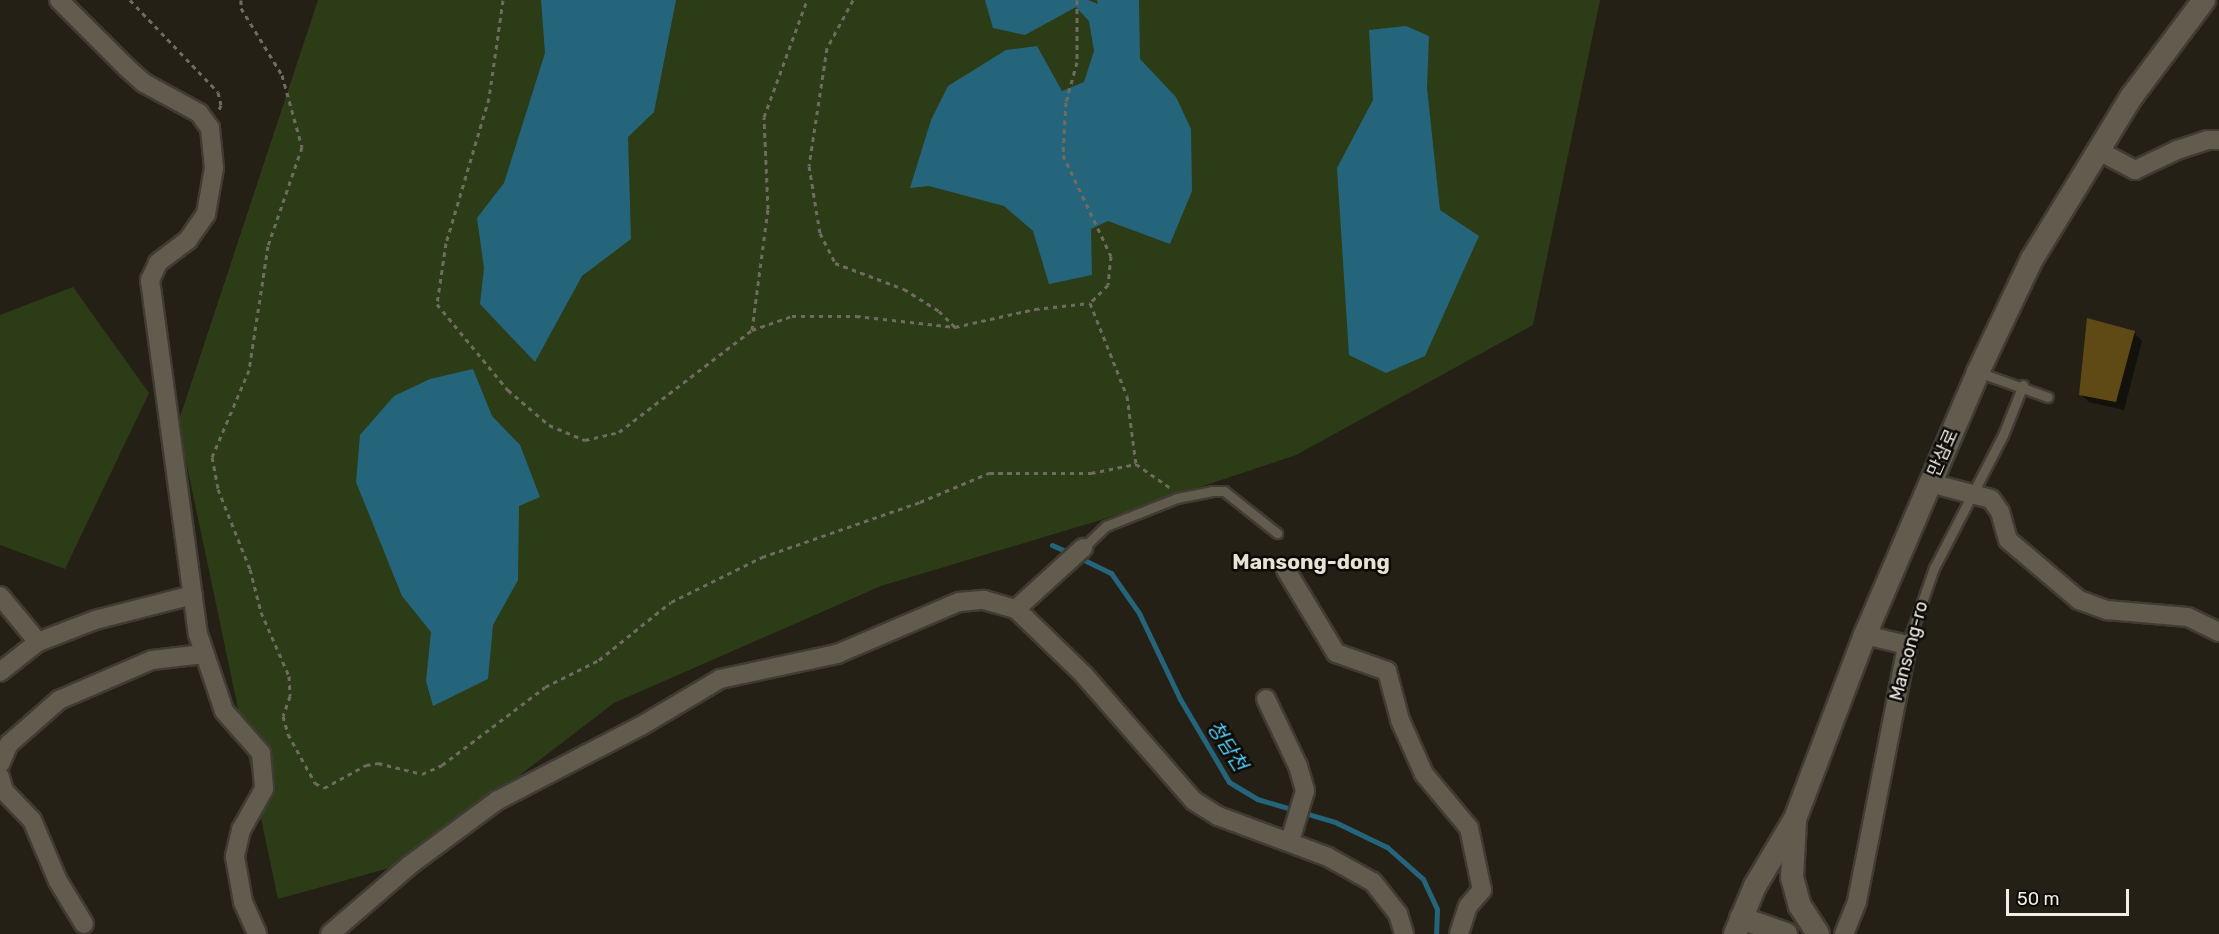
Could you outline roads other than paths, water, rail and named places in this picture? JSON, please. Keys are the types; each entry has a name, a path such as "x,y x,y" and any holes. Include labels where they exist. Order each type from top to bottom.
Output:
{"street":[{"path":"59,0 144,83 199,113 210,128 214,168 206,214 188,240 159,263 150,280 193,595 204,654 224,711 261,753 264,789 241,830 235,857 243,902 257,934"},
{"name":"만삼로","path":"1738,926 1755,885 1795,819 1865,635 1978,372 2032,259 2097,150 2187,19 2204,0"},
{"path":"2097,150 2135,170 2177,150 2219,140"},
{"path":"1930,483 1971,496 1991,499 2000,512 2008,540 2079,600 2107,610 2188,617 2219,632"},
{"path":"1016,609 1083,548"},
{"path":"1286,570 1336,653 1387,671 1400,720 1424,774 1469,828 1482,890 1468,906 1459,934"},
{"path":"0,672 38,642 95,620 193,595"},
{"path":"0,596 38,642"},
{"path":"330,934 410,865 498,800 641,726 720,680 837,654 959,602 984,600 1016,609 1084,675 1194,801 1218,816 1290,841 1373,882 1398,914 1404,934"},
{"path":"1865,635 1907,645"},
{"name":"Mansong-ro","path":"1844,934 1857,901 1907,645"},
{"path":"0,764 9,744 59,700 152,660 204,654"},
{"path":"1266,699 1298,766 1305,791 1290,841"},
{"path":"0,777 4,791 33,820 58,881 84,924"},
{"path":"1795,819 1792,877 1800,906 1818,934"},
{"path":"1738,926 1786,934"}],"lane":[{"path":"1978,372 2023,385 2048,397"},
{"name":"Mansong-ro","path":"1907,645 1934,568 2023,385"},
{"path":"1083,548 1106,526 1177,498 1224,491 1277,533"}],"water":[{"path":"541,0 676,0 654,112 628,137 631,239 582,276 535,362 480,304 484,268 477,218 504,183 545,53"},
{"path":"985,0 1088,0 1098,4 1097,0 1139,0 1140,59 1176,97 1191,129 1192,191 1170,244 1108,221 1091,229 1092,275 1049,284 1033,231 1004,206 929,186 910,188 931,120 948,86 1006,50 1037,46 1062,91 1084,82 1094,51 1089,21 1076,7 1025,35 993,28"},
{"path":"1406,26 1429,36 1427,88 1440,210 1479,236 1425,356 1386,373 1349,355 1337,168 1373,100 1369,30"},
{"path":"473,369 492,416 520,445 540,497 519,506 518,580 493,625 488,679 433,706 426,681 431,632 402,596 356,482 360,435 394,396 430,379"}],"waterway":[{"name":"청담천","path":"1052,545 1070,553"},
{"name":"청담천","path":"1078,557 1111,573 1139,613 1180,699 1229,782 1257,799 1335,822 1387,847 1423,879 1437,909 1436,934"}],"district":[{"name":"Mansong-dong","path":"1311,562"}]}
